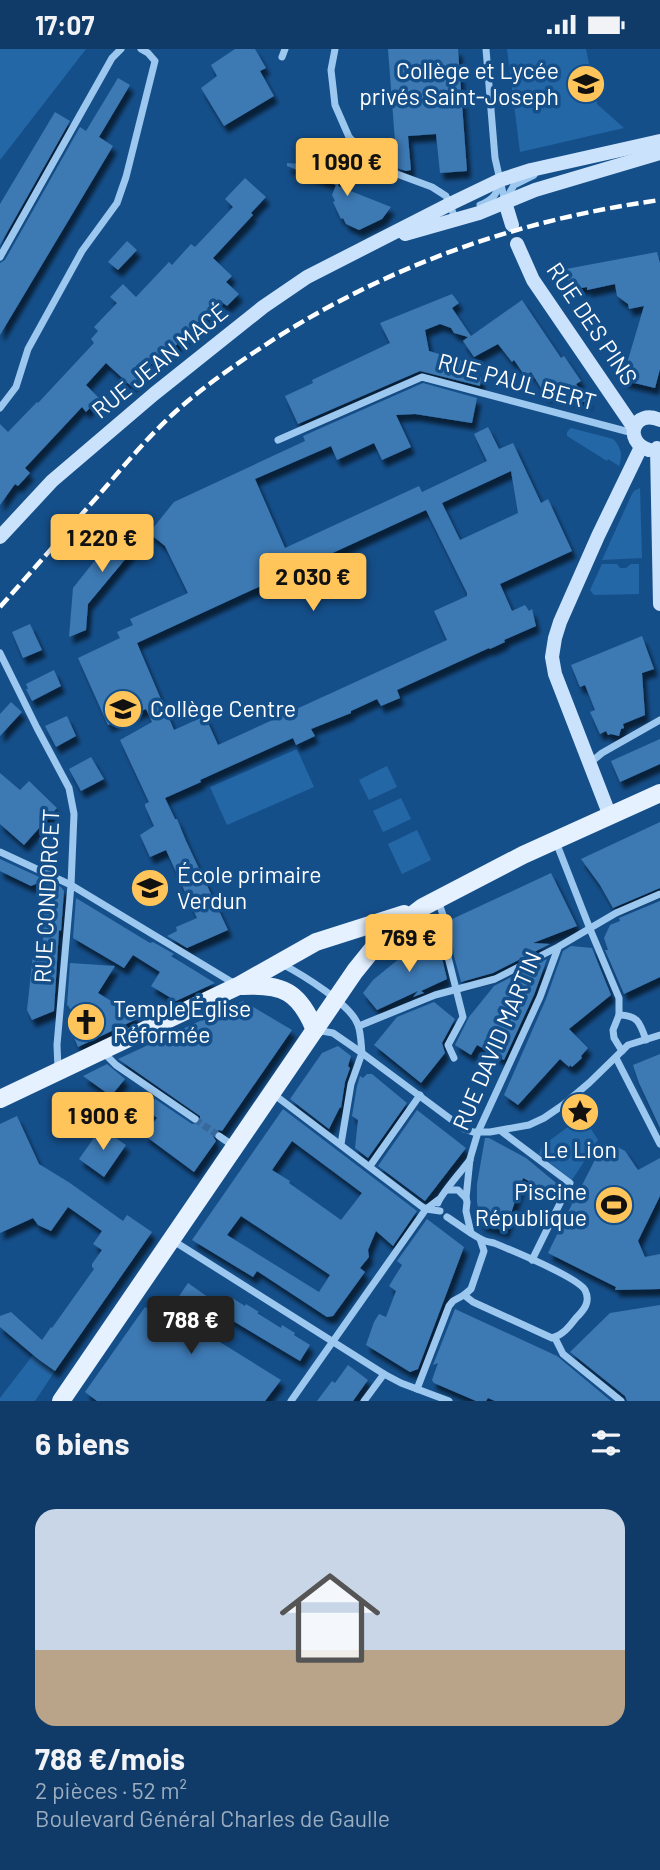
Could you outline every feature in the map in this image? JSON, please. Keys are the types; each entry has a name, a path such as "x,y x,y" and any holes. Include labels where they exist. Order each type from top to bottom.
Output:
{"main road":[{"name":"RUE JEAN MACÉ","path":"368,246 428,227 500,180 660,141"},
{"name":"RUE JEAN MACÉ","path":"0,537 63,472 154,394 262,307 307,277 368,246 453,213 505,215 535,190 660,153"},
{"name":"RUE DES PINS","path":"517,244 533,280 634,430 636,442 641,447"},
{"path":"634,430 639,420 648,416 660,419"},
{"path":"610,816 555,674 552,657 560,622 641,447 649,450 658,447 660,604"},
{"path":"0,1099 238,986 316,942 390,920 430,903 523,855 660,793"},
{"path":"61,1401 360,964 380,940 430,903"},
{"path":"238,986 268,985 286,991 303,1006 315,1030"}],"street":[{"path":"0,257 111,58 121,49"},
{"path":"0,408 16,387 28,349 82,251 117,203 155,61 141,49"},
{"path":"335,49 331,70 335,104 349,137 378,167 432,187 446,196 453,213"},
{"path":"486,49 495,159 505,215"},
{"path":"505,215 514,185 557,164"},
{"name":"RUE PAUL BERT","path":"278,440 422,377 634,430"},
{"name":"RUE CONDORCET","path":"0,653 69,787 74,814 71,885 57,1045 58,1072"},
{"path":"590,764 602,753 660,720"},
{"path":"555,841 619,998 619,1014 613,1030 619,1054 660,1144"},
{"path":"0,852 71,885 238,986"},
{"path":"359,1026 435,995 495,979 616,913 659,896"},
{"path":"430,903 443,915 448,957 463,1017 448,1045 454,1058"},
{"name":"RUE DAVID MARTIN","path":"471,1233 466,1198 470,1159 478,1132 535,1009 558,947"},
{"path":"279,962 302,975 335,1000 353,1016 359,1026 362,1053 351,1084 341,1144"},
{"path":"619,1014 635,1018 640,1023 646,1039"},
{"path":"315,1030 333,1033 464,1129 478,1132 501,1131 529,1125 544,1118 589,1083 628,1045 660,1035"},
{"path":"103,1051 116,1065 195,1119"},
{"path":"272,1092 426,1209 440,1211 480,1240 532,1260 576,1282 583,1287 587,1297 585,1309 562,1333 555,1338 548,1338 464,1296"},
{"path":"370,1166 420,1095"},
{"path":"501,1131 570,1183 532,1260"},
{"path":"219,1136 234,1147"},
{"path":"292,1401 426,1209 447,1190 470,1159"},
{"path":"447,1190 458,1190 466,1198"},
{"path":"438,1200 440,1211"},
{"path":"447,1217 460,1217 466,1211"},
{"path":"171,1240 384,1374 449,1401"},
{"path":"417,1389 449,1306 471,1289 483,1255 484,1249 480,1240"},
{"path":"555,1338 563,1354 621,1401"},
{"path":"364,1401 384,1374"},
{"path":"424,1401 425,1392"}],"shaded area":[{"path":"0,49 86,49 0,160"},
{"name":"Collège et Lycée privés Saint-Joseph","path":"507,49 586,49 597,104 624,128 520,152"},
{"path":"571,428 613,439 620,451 619,466 567,436"},
{"path":"640,488 642,558 602,560 631,496"},
{"path":"602,564 617,564 620,568 626,568 631,564 639,564 639,594 594,595 590,590"},
{"path":"297,749 314,787 227,825 210,787"},
{"path":"387,766 397,787 369,800 359,780"},
{"path":"401,798 411,819 383,832 373,811"},
{"path":"417,830 431,860 402,874 388,844"},
{"path":"583,1116 598,1140 572,1180 539,1154 542,1146"},
{"path":"33,1355 55,1371 35,1401 0,1401 0,1398"}],"building":[{"path":"235,49 255,49 266,68 260,71 274,96 224,126 201,88 217,76 211,65"},
{"path":"388,49 458,49 467,171 440,173 436,134 408,136 411,170 397,168"},
{"path":"118,78 130,85 99,137 113,146 0,335 0,263 5,260 80,127 86,131"},
{"path":"55,112 70,121 0,245 0,204"},
{"path":"287,163 326,166 343,172 338,186 391,207 382,219 359,230 341,219 333,202 335,201 332,195 336,185 287,166"},
{"path":"245,178 266,197 213,258 232,276 226,282 239,294 227,306 219,300 166,356 162,352 131,386 106,363 86,385 99,398 86,412 82,407 25,468 30,473 18,486 15,484 0,505 0,424 8,432 94,343 91,339 98,331 94,327 117,303 110,297 123,284 136,297 169,262 172,265 191,244 195,247 233,207 225,199"},
{"path":"127,241 137,250 118,270 108,262"},
{"path":"657,252 660,263 660,369 655,388 622,380 644,306 629,309 628,304 617,296 615,284 587,290 587,287 570,290 566,269"},
{"path":"452,294 459,303 452,308 471,336 522,300 561,358 564,356 581,381 576,384 589,403 549,394 546,396 531,372 525,376 498,344 474,357 463,341 468,337 454,333 451,328 440,324 425,330 429,351 469,363 481,378 480,386 420,371 298,424 285,396 313,383 312,380 390,343 380,323"},
{"path":"423,383 477,398 472,423 415,414 396,415 411,447 382,460 374,443 337,460 331,446 255,479 285,548 419,486 422,492 487,461 474,434 488,427 499,449 513,443 541,503 548,499 572,551 500,584 512,611 525,605 529,611 532,609 536,626 397,690 400,698 381,706 377,699 311,729 315,736 296,745 293,738 165,798 228,930 187,948 167,936 177,931 176,927 197,918 166,850 150,857 140,835 154,826 145,806 149,802 120,740 152,722 146,709 108,725 78,658 120,638 117,632 133,625 130,619 188,593 165,546 149,533 174,502 305,441 303,436","holes":["511,471 518,513 460,540 442,503","426,510 467,593 467,596 434,611 447,640 218,745 205,716 174,730 137,643"]},
{"path":"133,519 148,532 88,604 86,630 69,637 73,588 104,549 107,551"},
{"path":"30,624 42,650 23,658 12,632"},
{"path":"642,636 654,669 642,673 645,715 623,724 624,728 619,736 608,735 606,731 600,734 590,712 595,710 585,685 580,687 571,665"},
{"path":"54,670 61,686 32,701 26,684"},
{"path":"11,702 22,712 0,736 0,714"},
{"path":"67,716 76,736 56,747 45,726"},
{"path":"660,739 660,764 620,782 611,761"},
{"path":"91,757 104,779 81,791 69,769"},
{"path":"0,773 20,790 29,781 57,808 24,845 0,824"},
{"path":"660,822 660,888 613,908 581,859"},
{"path":"0,859 61,887 64,891 54,1011 32,1020 27,1010 34,946 43,942 45,880 31,886 0,871"},
{"path":"551,873 577,926 533,943 550,944 493,973 461,982 454,956 450,920"},
{"path":"76,898 150,943 153,942 174,954 171,956 215,983 176,1001 151,986 160,972 133,955 124,968 73,938"},
{"path":"660,901 660,977 624,994 605,950 608,950 604,938 610,925 620,921 619,918"},
{"path":"438,927 447,979 421,991 424,993 413,997 418,991 377,1010 363,993 373,980"},
{"path":"571,946 592,948 611,995 569,1029 588,1048 582,1058 572,1067 560,1059 518,1105 504,1095 546,999 563,951"},
{"path":"547,959 534,995 504,1060 477,1045 471,1055 455,1045 469,1017 494,986"},
{"path":"70,963 115,966 98,993 139,1018 78,1047 72,1033 79,1029 67,1006"},
{"path":"243,1001 292,1030 222,1131 214,1132 216,1141 194,1172 144,1135 157,1118 147,1110 155,1099 192,1124 200,1123 200,1116 118,1059"},
{"path":"434,1002 455,1019 442,1043 445,1053 421,1083 374,1045 397,1017"},
{"path":"338,1046 351,1056 348,1066 350,1068 341,1108 329,1129 290,1099 322,1053"},
{"path":"660,1054 660,1128 633,1065"},
{"path":"107,1064 125,1079 111,1096 83,1076"},
{"path":"372,1074 407,1103 368,1158 355,1148 358,1120 352,1116 360,1076 363,1078"},
{"path":"283,1109 417,1211 393,1246 376,1231 368,1250 369,1257 360,1268 365,1272 333,1316 327,1317 257,1271 253,1277 192,1240","holes":["292,1141 362,1193 341,1220 272,1170","241,1216 330,1275 319,1292 227,1235"]},
{"path":"417,1110 466,1148 425,1201 378,1166"},
{"path":"17,1116 39,1164 123,1221 127,1215 152,1232 55,1371 0,1327 0,1316 11,1312 42,1340 94,1269 92,1264 102,1250 93,1244 102,1231 68,1207 51,1231 38,1225 33,1218 0,1233 0,1124"},
{"path":"101,1128 126,1145 104,1177 79,1159"},
{"path":"485,1138 526,1158 561,1187 557,1196 523,1178 505,1231 481,1224 477,1184"},
{"path":"610,1143 625,1151 638,1170 660,1158 660,1196 638,1241 645,1257 660,1254 660,1289 615,1290 616,1287 548,1253 572,1204 568,1202 571,1195 575,1199 603,1144"},
{"path":"427,1219 464,1247 418,1369 410,1372 366,1345 374,1322 379,1314 386,1317 396,1291 389,1286 402,1265 397,1261"},
{"path":"188,1283 222,1307 229,1296 245,1306 246,1304 310,1345 300,1361 228,1318 215,1339 281,1380 265,1401 97,1401 85,1392 145,1307 163,1320"},
{"path":"660,1305 660,1401 627,1401 625,1396 570,1352 610,1313"},
{"path":"455,1309 557,1356 611,1401 495,1401 488,1398 486,1401 476,1401 434,1383 432,1380 438,1363 433,1365"},
{"path":"348,1365 368,1380 353,1401 317,1401 332,1381 335,1383"}],"tunnel":[{"path":"195,1119 219,1136"}],"railway":[{"path":"0,607 163,424 211,382 279,336 369,286 462,247 559,219 660,200"}],"place":[{"name":"Collège et Lycée privés Saint-Joseph","path":"586,84"},
{"name":"Collège Centre","path":"123,709"},
{"name":"École primaire Verdun","path":"150,888"},
{"name":"Temple Église Réformée","path":"86,1022"},
{"name":"Le Lion","path":"580,1112"},
{"name":"Piscine République","path":"614,1205"}]}
